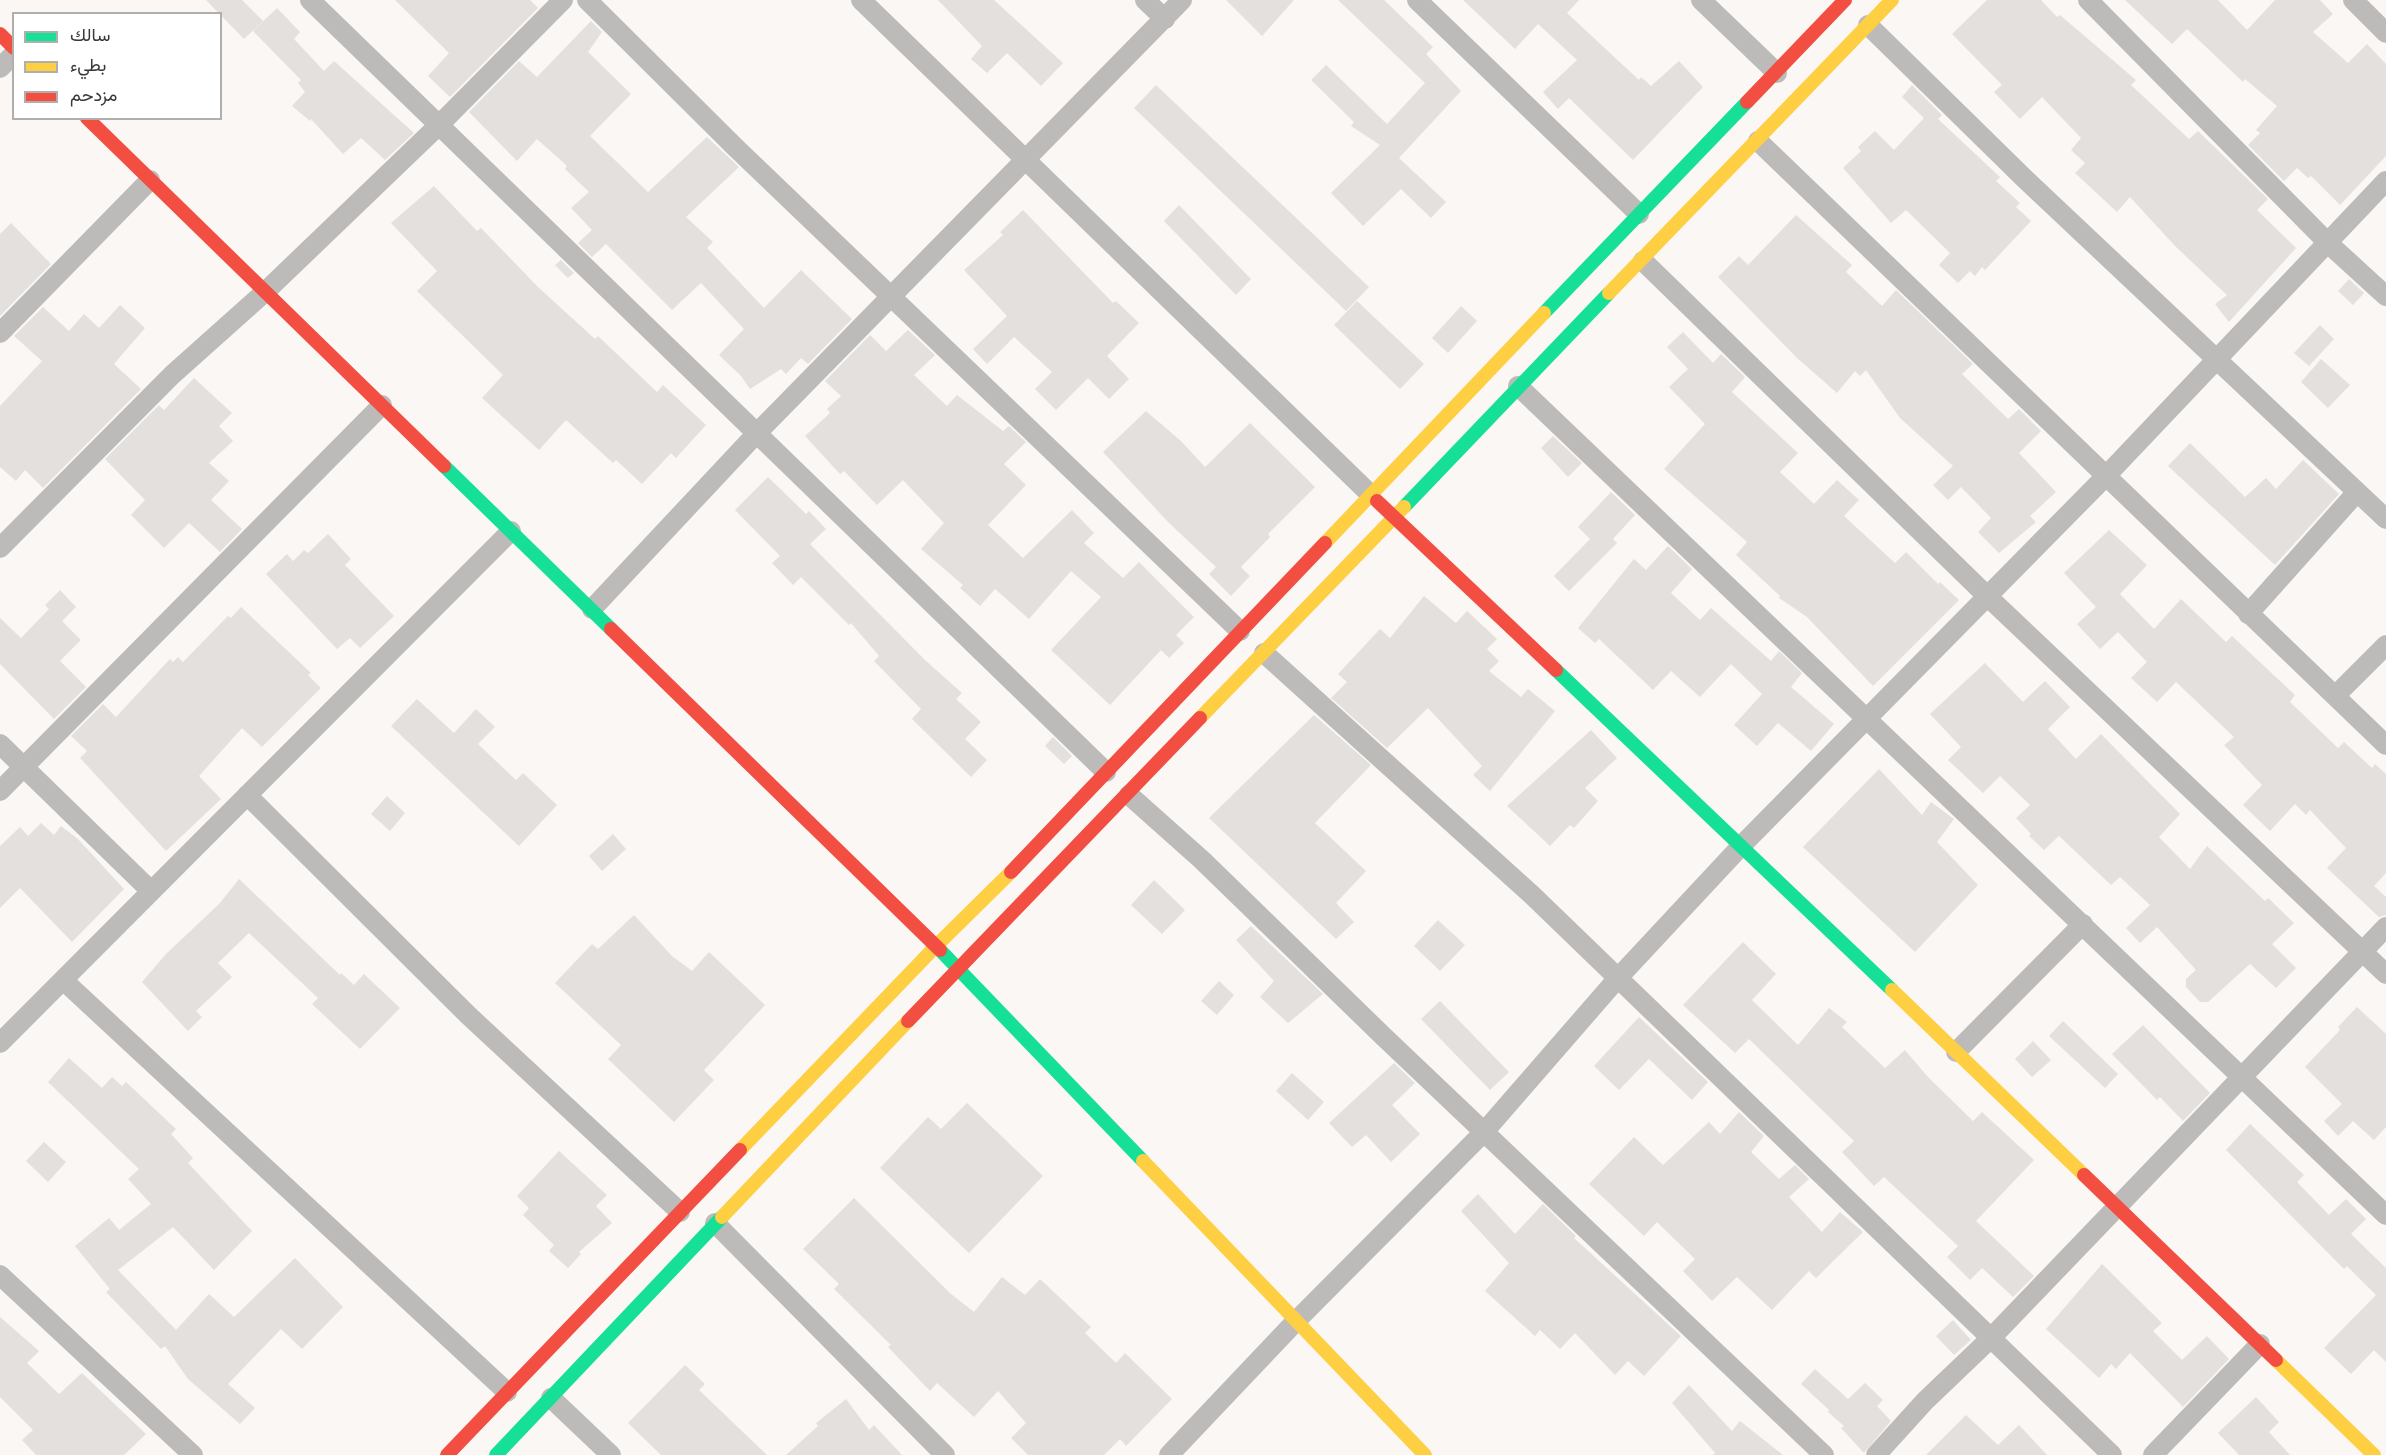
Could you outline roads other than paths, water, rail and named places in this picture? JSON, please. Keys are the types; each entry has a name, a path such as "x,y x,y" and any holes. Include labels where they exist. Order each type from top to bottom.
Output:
{"main road":[{"path":"447,1455 936,946 1036,848 1240,631 1845,0"},
{"path":"496,1455 959,968 1129,795 1518,386 1643,261 1892,0"},
{"path":"0,34 12,46"},
{"path":"89,120 959,968 1425,1455"},
{"path":"1371,495 1742,845 2374,1455"}],"street":[{"path":"310,0 1106,772"},
{"path":"0,548 172,375 266,291 440,124 563,0"},
{"path":"586,0 891,298 1240,631"},
{"path":"861,0 1371,495"},
{"path":"1145,0 1165,19"},
{"path":"592,609 757,433 1182,0"},
{"path":"1417,0 1639,214"},
{"path":"1701,0 1777,73"},
{"path":"2088,0 2329,244 2386,296"},
{"path":"2353,0 2386,33"},
{"path":"1868,25 2025,179 2218,358 2386,519"},
{"path":"0,68 12,56"},
{"path":"1758,141 2105,477 2386,744"},
{"path":"0,333 150,180"},
{"path":"1169,1455 1296,1321 1484,1132 1617,979 1742,845 1867,721 1986,595 2105,477 2329,244 2386,181"},
{"path":"1643,261 1986,595 2386,974"},
{"path":"1518,386 2386,1215"},
{"path":"0,791 382,405"},
{"path":"2248,614 2357,492"},
{"path":"0,1042 511,531"},
{"path":"2335,696 2386,645"},
{"path":"1264,653 1532,895 2112,1455"},
{"path":"0,744 151,891"},
{"path":"247,795 468,1015 680,1212"},
{"path":"1129,795 1202,860 1824,1455"},
{"path":"1956,1052 2083,924"},
{"path":"1876,1455 1925,1401 1992,1337 2386,927"},
{"path":"63,980 507,1392"},
{"path":"715,1223 945,1455"},
{"path":"0,1275 193,1455"},
{"path":"2153,1455 2260,1344"},
{"path":"551,1398 610,1455"}]}
